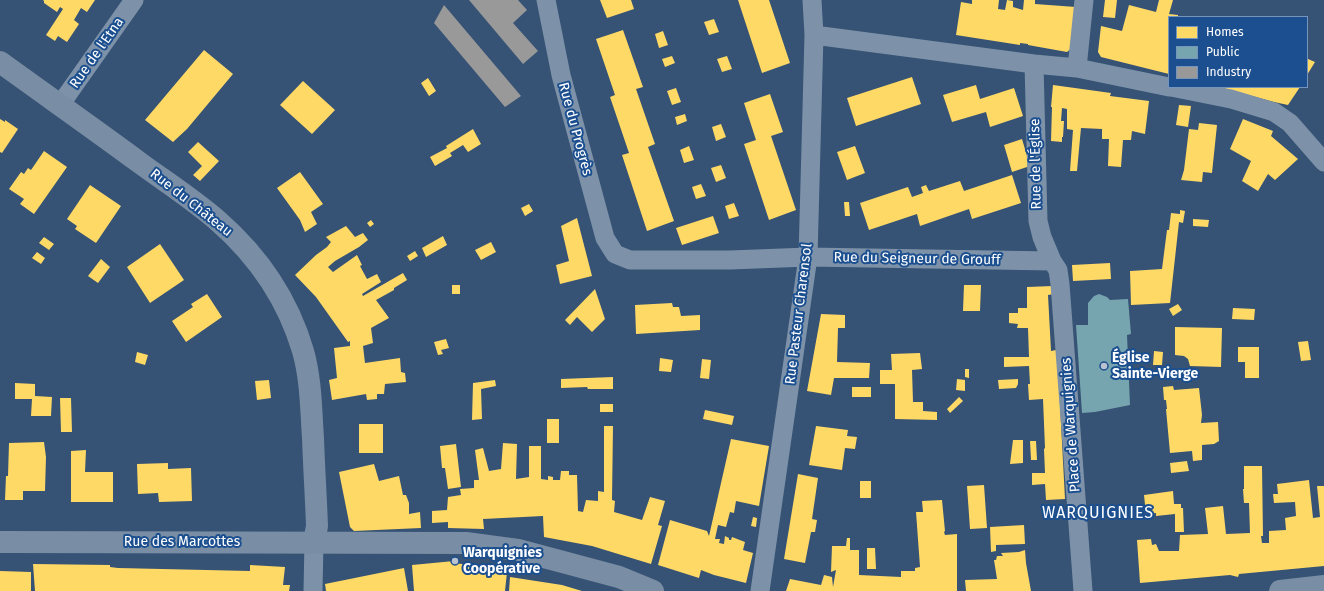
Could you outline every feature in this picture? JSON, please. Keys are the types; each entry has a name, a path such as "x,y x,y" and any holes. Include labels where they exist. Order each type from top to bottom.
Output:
{"street":[{"name":"Rue de l'Etna","path":"60,105 134,0"},
{"name":"Rue du Progrès","path":"546,0 561,75 605,238 615,254"},
{"name":"Rue Pasteur Charensol","path":"760,591 808,256 814,35 812,0"},
{"path":"1077,68 1084,0"},
{"path":"814,35 1034,64 1077,68 1168,87"},
{"name":"Rue du Château","path":"0,62 218,221 250,252 277,290 293,322 303,351 307,373 310,397 317,526 314,542"},
{"name":"Rue de l'Église","path":"1034,64 1038,220 1042,236 1052,261"},
{"path":"1175,88 1231,99 1274,112 1290,123 1324,162"},
{"name":"Rue du Seigneur de Grouff","path":"615,254 630,260 730,260 808,256 1052,261"},
{"name":"Place de Warquignies","path":"1052,261 1058,270 1060,284 1083,591"},
{"name":"Rue des Marcottes","path":"0,542 466,543 518,550 619,577 653,591"},
{"path":"313,591 314,542"},
{"path":"1280,591 1324,586"}],"building: Homes":[{"path":"43,0 95,0 87,12 81,8 74,20 79,24 67,42 58,36 55,41 46,35 63,9 60,7 57,12 44,3"},
{"path":"600,0 631,0 634,9 607,18"},
{"path":"738,0 769,0 790,63 762,73"},
{"path":"972,0 999,0 998,9 1005,10 1007,0 1013,1 1013,7 1023,10 1024,0 1035,0 1035,4 1076,7 1072,48 1067,52 1028,44 1020,43 1020,45 956,35 961,2 972,4"},
{"path":"1105,0 1117,0 1115,18 1103,17"},
{"path":"1159,0 1173,0 1169,14 1178,15 1168,16 1168,74 1101,57 1098,52 1101,26 1122,31 1129,5 1156,12"},
{"path":"714,19 719,32 709,35 704,22"},
{"path":"623,30 643,87 636,89 655,144 648,147 674,221 647,231 622,155 629,153 610,97 615,95 596,39"},
{"path":"663,31 668,45 659,48 655,34"},
{"path":"204,50 233,74 187,129 173,142 145,120"},
{"path":"672,56 675,63 665,67 662,59"},
{"path":"727,56 732,69 722,72 717,59"},
{"path":"1308,59 1315,62 1308,73"},
{"path":"912,77 921,104 856,126 847,98"},
{"path":"428,78 436,91 429,96 421,83"},
{"path":"303,81 335,110 312,134 280,105"},
{"path":"976,85 980,99 1014,88 1023,116 990,127 986,112 952,122 943,95"},
{"path":"1053,85 1111,93 1110,96 1149,101 1145,134 1132,131 1131,140 1123,140 1121,167 1108,166 1109,139 1102,139 1102,129 1081,128 1077,171 1070,171 1073,130 1067,129 1067,109 1062,108 1061,121 1064,121 1062,142 1051,141 1051,107"},
{"path":"676,88 681,102 672,105 667,91"},
{"path":"1223,88 1299,88 1288,105"},
{"path":"770,94 783,132 771,136 796,210 769,220 744,144 756,140 744,103"},
{"path":"1179,105 1191,106 1188,127 1176,125"},
{"path":"685,114 687,121 677,125 675,117"},
{"path":"0,119 5,122 5,120 18,129 2,153 0,152"},
{"path":"1243,119 1273,131 1271,136 1298,159 1275,180 1268,174 1258,191 1242,181 1251,161 1230,149"},
{"path":"1199,123 1217,125 1212,173 1203,172 1202,182 1181,180 1184,170 1189,129 1198,130"},
{"path":"721,124 726,137 716,141 712,127"},
{"path":"473,129 481,144 468,152 463,145 450,153 452,156 435,166 430,157 447,148 446,146"},
{"path":"1022,139 1030,166 1012,172 1004,145"},
{"path":"198,142 219,161 200,181 193,175 202,166 188,152"},
{"path":"689,146 694,160 684,163 680,150"},
{"path":"855,146 865,173 847,180 837,152"},
{"path":"44,151 67,167 34,214 20,204 24,199 9,189 21,172 24,174 28,168 31,170"},
{"path":"721,165 726,178 716,182 711,168"},
{"path":"300,172 323,204 311,212 317,224 305,232 300,220 277,188"},
{"path":"1012,175 1021,203 972,219 969,209 920,226 917,214 869,230 860,203 908,187 912,197 923,193 921,187 926,185 929,191 960,181 964,191"},
{"path":"701,184 706,196 696,199 692,187"},
{"path":"90,185 121,206 96,243 75,229 77,226 67,219"},
{"path":"844,202 849,202 850,216 845,216"},
{"path":"734,203 739,216 729,219 725,206"},
{"path":"529,204 533,211 525,216 521,208"},
{"path":"1180,210 1185,211 1183,223 1179,222 1170,303 1131,305 1130,271 1162,269 1167,230 1169,230 1171,213 1180,214"},
{"path":"713,216 719,233 682,245 676,228"},
{"path":"577,218 592,276 560,284 556,265 569,261 561,226"},
{"path":"1193,219 1209,220 1208,227 1193,226"},
{"path":"371,220 374,224 370,227 367,223"},
{"path":"346,226 355,237 363,233 368,240 328,267 333,272 357,255 362,265 360,266 367,279 377,274 381,282 362,294 363,296 403,273 407,280 394,288 394,290 376,300 389,318 371,328 373,343 363,346 365,363 400,358 401,372 405,373 406,382 385,384 384,394 377,394 377,399 367,400 366,394 332,400 329,380 337,378 334,348 350,346 350,341 348,342 316,297 295,275 316,255 327,247 331,242 326,237"},
{"path":"443,236 447,245 426,257 422,248"},
{"path":"44,237 54,244 49,250 39,243"},
{"path":"491,242 496,252 481,260 475,250"},
{"path":"160,244 184,280 150,303 127,267"},
{"path":"415,251 418,256 410,261 407,256"},
{"path":"37,252 45,258 41,264 32,258"},
{"path":"101,259 110,267 98,283 88,276"},
{"path":"1110,263 1111,279 1073,281 1072,265"},
{"path":"452,285 460,285 460,294 452,294"},
{"path":"964,285 981,285 980,311 963,311"},
{"path":"1053,286 1054,294 1048,295 1051,351 1056,350 1058,367 1065,499 1046,500 1045,484 1032,485 1032,473 1045,473 1043,399 1029,400 1029,366 1004,367 1004,357 1029,357 1028,328 1017,328 1018,324 1009,323 1009,313 1018,313 1018,308 1027,308 1027,287"},
{"path":"595,289 605,319 592,332 577,317 570,325 565,320"},
{"path":"207,294 222,317 186,342 172,321 193,307 191,304"},
{"path":"672,303 673,307 679,307 681,316 700,315 700,330 636,334 635,305"},
{"path":"1178,304 1182,310 1173,316 1169,309"},
{"path":"1233,308 1255,309 1254,320 1232,319"},
{"path":"821,314 845,315 845,328 838,328 837,362 870,363 869,378 834,378 831,395 807,391"},
{"path":"1175,327 1222,328 1221,367 1190,366 1188,359 1184,356 1175,355"},
{"path":"446,339 449,348 441,350 443,354 438,355 434,342"},
{"path":"1308,341 1311,360 1301,361 1298,342"},
{"path":"1238,347 1259,347 1259,378 1245,378 1245,362 1238,362"},
{"path":"1154,351 1163,352 1162,365 1153,365"},
{"path":"137,352 148,355 145,365 135,362"},
{"path":"920,353 922,369 912,370 913,402 923,402 923,411 937,412 937,420 895,419 895,384 880,384 880,370 892,370 891,354"},
{"path":"660,358 673,360 671,372 659,371"},
{"path":"702,359 711,360 709,379 700,378"},
{"path":"965,369 969,369 969,378 965,377"},
{"path":"613,377 613,389 588,389 587,387 561,388 561,379"},
{"path":"957,379 965,380 965,391 956,390"},
{"path":"1018,379 1016,388 999,389 998,380"},
{"path":"269,380 271,398 257,400 255,381"},
{"path":"495,380 496,386 481,389 482,419 472,420 473,383"},
{"path":"15,383 35,384 35,396 52,397 51,416 31,416 32,399 15,399"},
{"path":"1173,386 1174,390 1199,388 1202,415 1201,423 1218,422 1219,441 1214,444 1202,445 1202,460 1193,461 1192,451 1170,453 1167,409 1166,400 1164,400 1163,387"},
{"path":"852,387 871,387 871,397 852,397"},
{"path":"959,397 963,401 950,413 947,409"},
{"path":"60,398 71,398 72,432 61,432"},
{"path":"600,404 613,404 613,412 600,412"},
{"path":"705,410 734,416 732,425 703,419"},
{"path":"547,419 559,419 559,443 547,443"},
{"path":"359,424 383,424 383,453 359,453"},
{"path":"604,426 613,426 612,500 615,501 614,512 642,520 650,497 665,501 658,525 662,526 651,564 592,546 544,537 543,516 483,519 484,529 448,528 448,522 432,523 432,511 447,510 448,497 461,495 460,489 474,488 474,480 479,480 475,450 483,448 489,471 501,469 503,443 517,444 516,479 529,477 529,446 541,446 541,479 548,480 548,476 553,477 553,480 560,480 561,471 569,471 569,475 577,475 578,511 583,512 586,500 598,501 598,491 604,492"},
{"path":"816,426 848,430 847,436 857,437 855,449 845,448 842,470 809,465"},
{"path":"731,439 769,446 759,506 736,501 734,513 730,512 726,527 718,525 715,539 720,539 719,543 724,544 725,536 729,538 729,540 731,540 732,537 745,542 743,550 753,553 746,583 701,570 699,578 658,565 670,520 707,531 709,536"},
{"path":"1013,440 1023,440 1023,463 1010,464"},
{"path":"1030,441 1036,441 1037,460 1031,460"},
{"path":"44,442 46,457 45,491 23,491 23,500 5,500 6,476 8,476 9,443"},
{"path":"456,444 461,487 448,489 445,468 442,468 440,446"},
{"path":"86,450 85,472 113,472 113,502 71,502 71,451"},
{"path":"1187,461 1189,471 1171,473 1170,463"},
{"path":"168,463 168,469 191,468 192,501 159,502 158,493 138,494 137,464"},
{"path":"374,464 379,481 399,476 403,495 406,495 409,503 409,514 420,512 421,528 354,531 350,527 339,472"},
{"path":"1244,466 1262,466 1262,543 1269,543 1269,531 1286,530 1285,518 1296,516 1295,502 1274,503 1273,494 1278,494 1277,484 1309,480 1313,518 1320,517 1317,486 1324,486 1324,566 1239,574 1238,577 1230,575 1140,583 1137,540 1151,539 1152,545 1156,544 1159,551 1179,551 1180,535 1208,534 1205,508 1223,506 1226,534 1250,533 1249,503 1244,503"},
{"path":"798,474 818,478 812,519 817,520 815,532 811,532 805,563 784,559"},
{"path":"860,481 871,481 871,498 860,498"},
{"path":"984,485 987,528 970,529 967,486"},
{"path":"1173,491 1174,504 1181,504 1181,508 1183,508 1184,532 1175,532 1175,514 1156,516 1156,513 1146,514 1144,495"},
{"path":"942,500 945,535 957,534 957,591 786,591 790,579 821,585 824,575 832,577 833,587 836,570 831,572 832,546 846,546 847,538 850,538 850,550 859,550 859,575 901,577 901,571 915,571 915,568 920,567 916,512 923,512 922,501"},
{"path":"753,517 757,518 756,527 751,526"},
{"path":"1024,525 1025,544 996,545 996,551 991,552 990,527"},
{"path":"867,548 875,548 876,569 867,569"},
{"path":"1025,550 1031,591 966,591 965,580 997,579 994,560 996,560 997,556 1003,556 1001,553 1019,552"},
{"path":"454,561 454,563 485,567 484,569 507,572 505,591 414,591 412,565"},
{"path":"33,564 110,565 110,567 118,568 250,571 250,565 285,567 283,585 290,585 289,591 35,591"},
{"path":"404,568 408,591 326,591 325,584"},
{"path":"0,571 31,572 31,591 0,591"},
{"path":"510,577 562,585 582,591 509,591"}],"building: Public":[{"name":"Église Sainte-Vierge","path":"1099,294 1110,300 1128,299 1131,334 1127,335 1130,405 1082,413 1076,325 1088,325 1088,303 1094,296"}],"building: Industry":[{"path":"469,0 518,0 527,10 513,23 538,51 523,64"},
{"path":"444,5 521,96 505,107 434,23"}],"place":[{"name":"Église Sainte-Vierge","path":"1104,366"},
{"name":"Warquignies Coopérative","path":"455,561"}],"district":[{"name":"WARQUIGNIES","path":"1098,514"}]}
